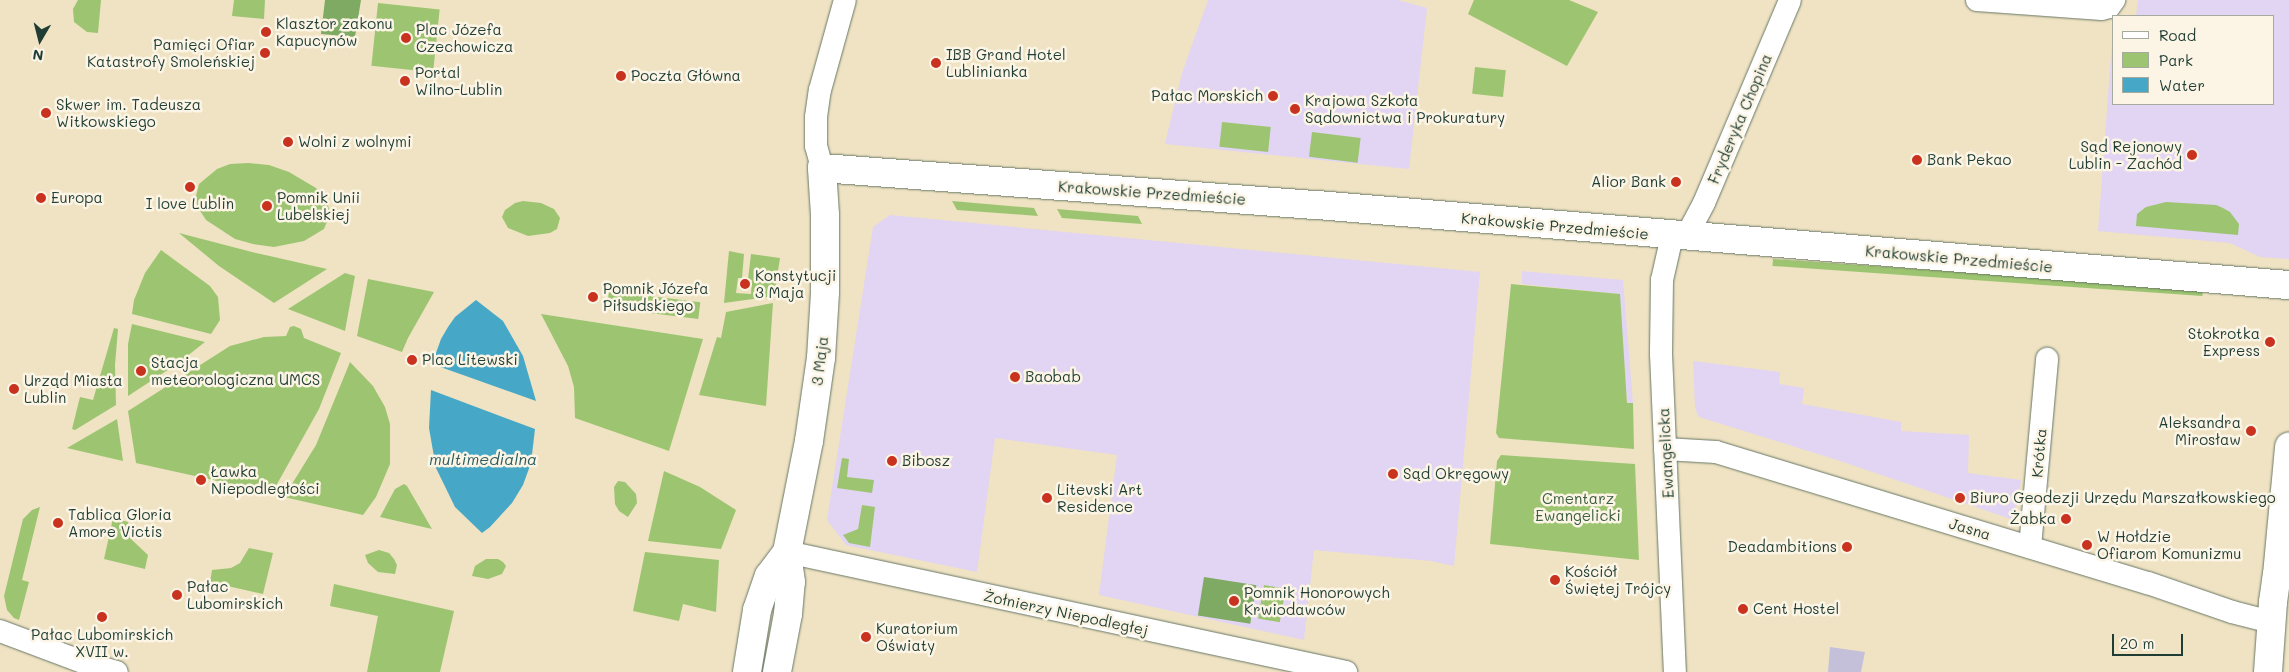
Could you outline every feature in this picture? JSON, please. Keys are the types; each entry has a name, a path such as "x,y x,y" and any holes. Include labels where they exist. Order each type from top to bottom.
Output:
{"street":[{"path":"822,168 816,146 816,117 820,90 845,0"},
{"name":"Fryderyka Chopina","path":"1679,237 1704,203 1790,0"},
{"path":"1977,0 2102,10 2109,7 2114,0"},
{"name":"Krakowskie Przedmieście","path":"822,168 1327,206 1679,237 2289,286"},
{"name":"3 Maja","path":"777,672 788,614 791,582 787,552 809,441 821,358 825,224 822,168"},
{"name":"Ewangelicka","path":"1675,672 1661,358 1661,296 1662,280 1679,237"},
{"name":"Krótka","path":"2030,547 2047,359"},
{"path":"2268,672 2271,622 2283,576 2289,447"},
{"name":"Jasna","path":"1666,449 1716,452 2148,583 2232,612 2271,622"},
{"name":"3 Maja","path":"747,672 757,610 769,576 787,552"},
{"name":"Żołnierzy Niepodległej","path":"787,552 1305,668 1346,672"},
{"path":"0,632 85,663 117,672"}],"shaded area":[{"name":"Krajowa Szkoła Sądownictwa i Prokuratury","path":"1208,0 1398,0 1427,8 1409,169 1165,144 1182,73"},
{"path":"2138,0 2289,0 2289,259 2260,257 2230,243 2098,231 2112,42 2112,105 2274,105 2274,15 2136,15"},
{"path":"890,215 1480,272 1454,566 1431,561 1314,550 1304,640 1099,595 1117,455 995,438 977,572 846,545 827,520 873,227"},
{"path":"1522,271 1623,280 1633,403 1627,403 1619,294 1522,284"},
{"path":"1693,361 1780,372 1779,384 1804,388 1802,404 1901,422 1901,431 1969,435 1968,473 2021,480 2018,502 2011,519 1837,460 1699,417 1695,408"},
{"path":"1830,647 1865,652 1861,672 1828,672"}],"green space":[{"path":"78,0 101,0 98,33 87,32 74,22 73,9"},
{"path":"234,0 265,0 264,19 232,16"},
{"path":"325,0 361,0 355,37 321,34"},
{"path":"1474,0 1569,0 1598,12 1567,66 1468,14"},
{"name":"Plac Józefa Czechowicza","path":"378,3 440,9 433,72 371,66"},
{"path":"1475,67 1506,70 1503,97 1472,94"},
{"path":"1222,122 1271,127 1268,152 1219,147"},
{"path":"1312,132 1361,138 1358,163 1309,157"},
{"path":"230,164 269,165 289,172 316,188 328,205 330,214 324,229 304,241 274,247 235,239 206,220 197,206 196,196 199,184 217,169"},
{"path":"523,201 541,203 554,209 560,218 557,229 550,233 528,236 508,228 502,217 505,210 515,203"},
{"path":"952,201 1034,208 1038,216 957,210"},
{"path":"2166,202 2216,205 2223,208 2230,212 2239,224 2238,235 2136,226 2137,214 2146,207"},
{"path":"1057,209 1138,216 1142,224 1062,218"},
{"path":"179,233 327,269 274,303 219,266"},
{"path":"161,250 210,286 218,297 220,320 211,334 132,314 134,300 145,273"},
{"path":"729,251 744,254 742,278 738,278 736,293 751,294 752,280 748,279 751,254 780,258 774,296 724,303"},
{"path":"1773,259 2203,289 2202,296 1773,266"},
{"path":"345,273 355,276 345,331 288,309"},
{"path":"368,279 434,292 402,352 357,336"},
{"path":"1511,284 1620,294 1627,403 1633,403 1634,449 1499,438 1496,433"},
{"path":"609,291 700,302 698,319 607,308"},
{"path":"773,303 766,406 699,395 717,337 721,338 726,312"},
{"path":"541,314 703,339 669,451 575,418 574,387 568,366"},
{"path":"132,324 205,342 177,364 128,396 128,344"},
{"path":"294,326 301,329 304,338 341,353 319,409 272,493 136,463 128,411 230,346 264,337 286,336 290,327"},
{"path":"114,328 118,329 115,365 116,405 75,430 72,429 80,397 93,400"},
{"path":"350,362 373,386 385,407 390,424 390,464 376,497 363,515 284,497 316,445"},
{"path":"117,419 123,461 67,448"},
{"name":"Cmentarz Ewangelicki","path":"1501,455 1635,464 1639,560 1490,544 1497,461"},
{"path":"842,458 849,459 847,477 874,480 872,493 837,488"},
{"path":"664,471 700,487 736,510 721,549 648,541"},
{"path":"618,481 625,482 636,494 637,503 628,517 619,511 615,504 614,487"},
{"path":"404,484 432,529 380,517 395,489"},
{"path":"862,505 875,507 870,547 849,543 843,535 858,529"},
{"path":"40,507 22,580 29,582 19,620 14,618 7,610 4,596 23,519 32,510"},
{"path":"113,518 128,522 132,540 148,555 145,569 104,559"},
{"path":"249,548 273,553 263,594 210,582 212,570 231,568 240,563"},
{"path":"379,550 389,553 394,559 397,565 395,574 378,572 368,563 365,555"},
{"path":"645,552 719,560 716,612 683,604 679,621 633,611"},
{"path":"486,559 498,559 503,562 506,566 502,574 488,579 472,576 475,566"},
{"path":"1204,577 1256,585 1250,624 1198,616"},
{"path":"334,584 454,611 440,672 367,672 378,616 330,606"},
{"path":"1264,585 1286,589 1280,622 1258,618"}],"water":[{"path":"476,300 503,321 523,356 536,401 432,364 441,339 448,327 455,317"},
{"name":"multimedialna","path":"431,390 535,429 531,463 523,485 512,503 482,533 455,507 436,468 429,428"}],"place":[{"name":"Klasztor zakonu Kapucynów","path":"266,32"},
{"name":"Plac Józefa Czechowicza","path":"406,38"},
{"name":"Pamięci Ofiar Katastrofy Smoleńskiej","path":"265,53"},
{"name":"IBB Grand Hotel Lublinianka","path":"936,63"},
{"name":"Poczta Główna","path":"621,76"},
{"name":"Portal Wilno-Lublin","path":"405,81"},
{"name":"Pałac Morskich","path":"1273,96"},
{"name":"Krajowa Szkoła Sądownictwa i Prokuratury","path":"1295,109"},
{"name":"Skwer im. Tadeusza Witkowskiego","path":"46,113"},
{"name":"Wolni z wolnymi","path":"288,142"},
{"name":"Sąd Rejonowy Lublin - Zachód","path":"2192,155"},
{"name":"Bank Pekao","path":"1917,160"},
{"name":"Alior Bank","path":"1676,182"},
{"name":"I love Lublin","path":"190,187"},
{"name":"Europa","path":"41,198"},
{"name":"Pomnik Unii Lubelskiej","path":"267,206"},
{"name":"Konstytucji 3 Maja","path":"745,284"},
{"name":"Pomnik Józefa Piłsudskiego","path":"593,297"},
{"name":"Stokrotka Express","path":"2270,342"},
{"name":"Plac Litewski","path":"412,360"},
{"name":"Stacja meteorologiczna UMCS","path":"141,371"},
{"name":"Baobab","path":"1015,377"},
{"name":"Urząd Miasta Lublin","path":"14,389"},
{"name":"Aleksandra Mirosław","path":"2251,431"},
{"name":"Bibosz","path":"892,461"},
{"name":"Sąd Okręgowy","path":"1393,474"},
{"name":"Ławka Niepodległości","path":"201,480"},
{"name":"Litevski Art Residence","path":"1047,498"},
{"name":"Biuro Geodezji Urzędu Marszałkowskiego","path":"1960,498"},
{"name":"Żabka","path":"2066,519"},
{"name":"Tablica Gloria Amore Victis","path":"58,523"},
{"name":"W Hołdzie Ofiarom Komunizmu","path":"2087,545"},
{"name":"Deadambitions","path":"1847,547"},
{"name":"Kościół Świętej Trójcy","path":"1555,580"},
{"name":"Pałac Lubomirskich","path":"177,595"},
{"name":"Pomnik Honorowych Krwiodawców","path":"1234,601"},
{"name":"Cent Hostel","path":"1743,609"},
{"name":"Pałac Lubomirskich XVII w.","path":"102,617"},
{"name":"Kuratorium Oświaty","path":"866,637"}]}
